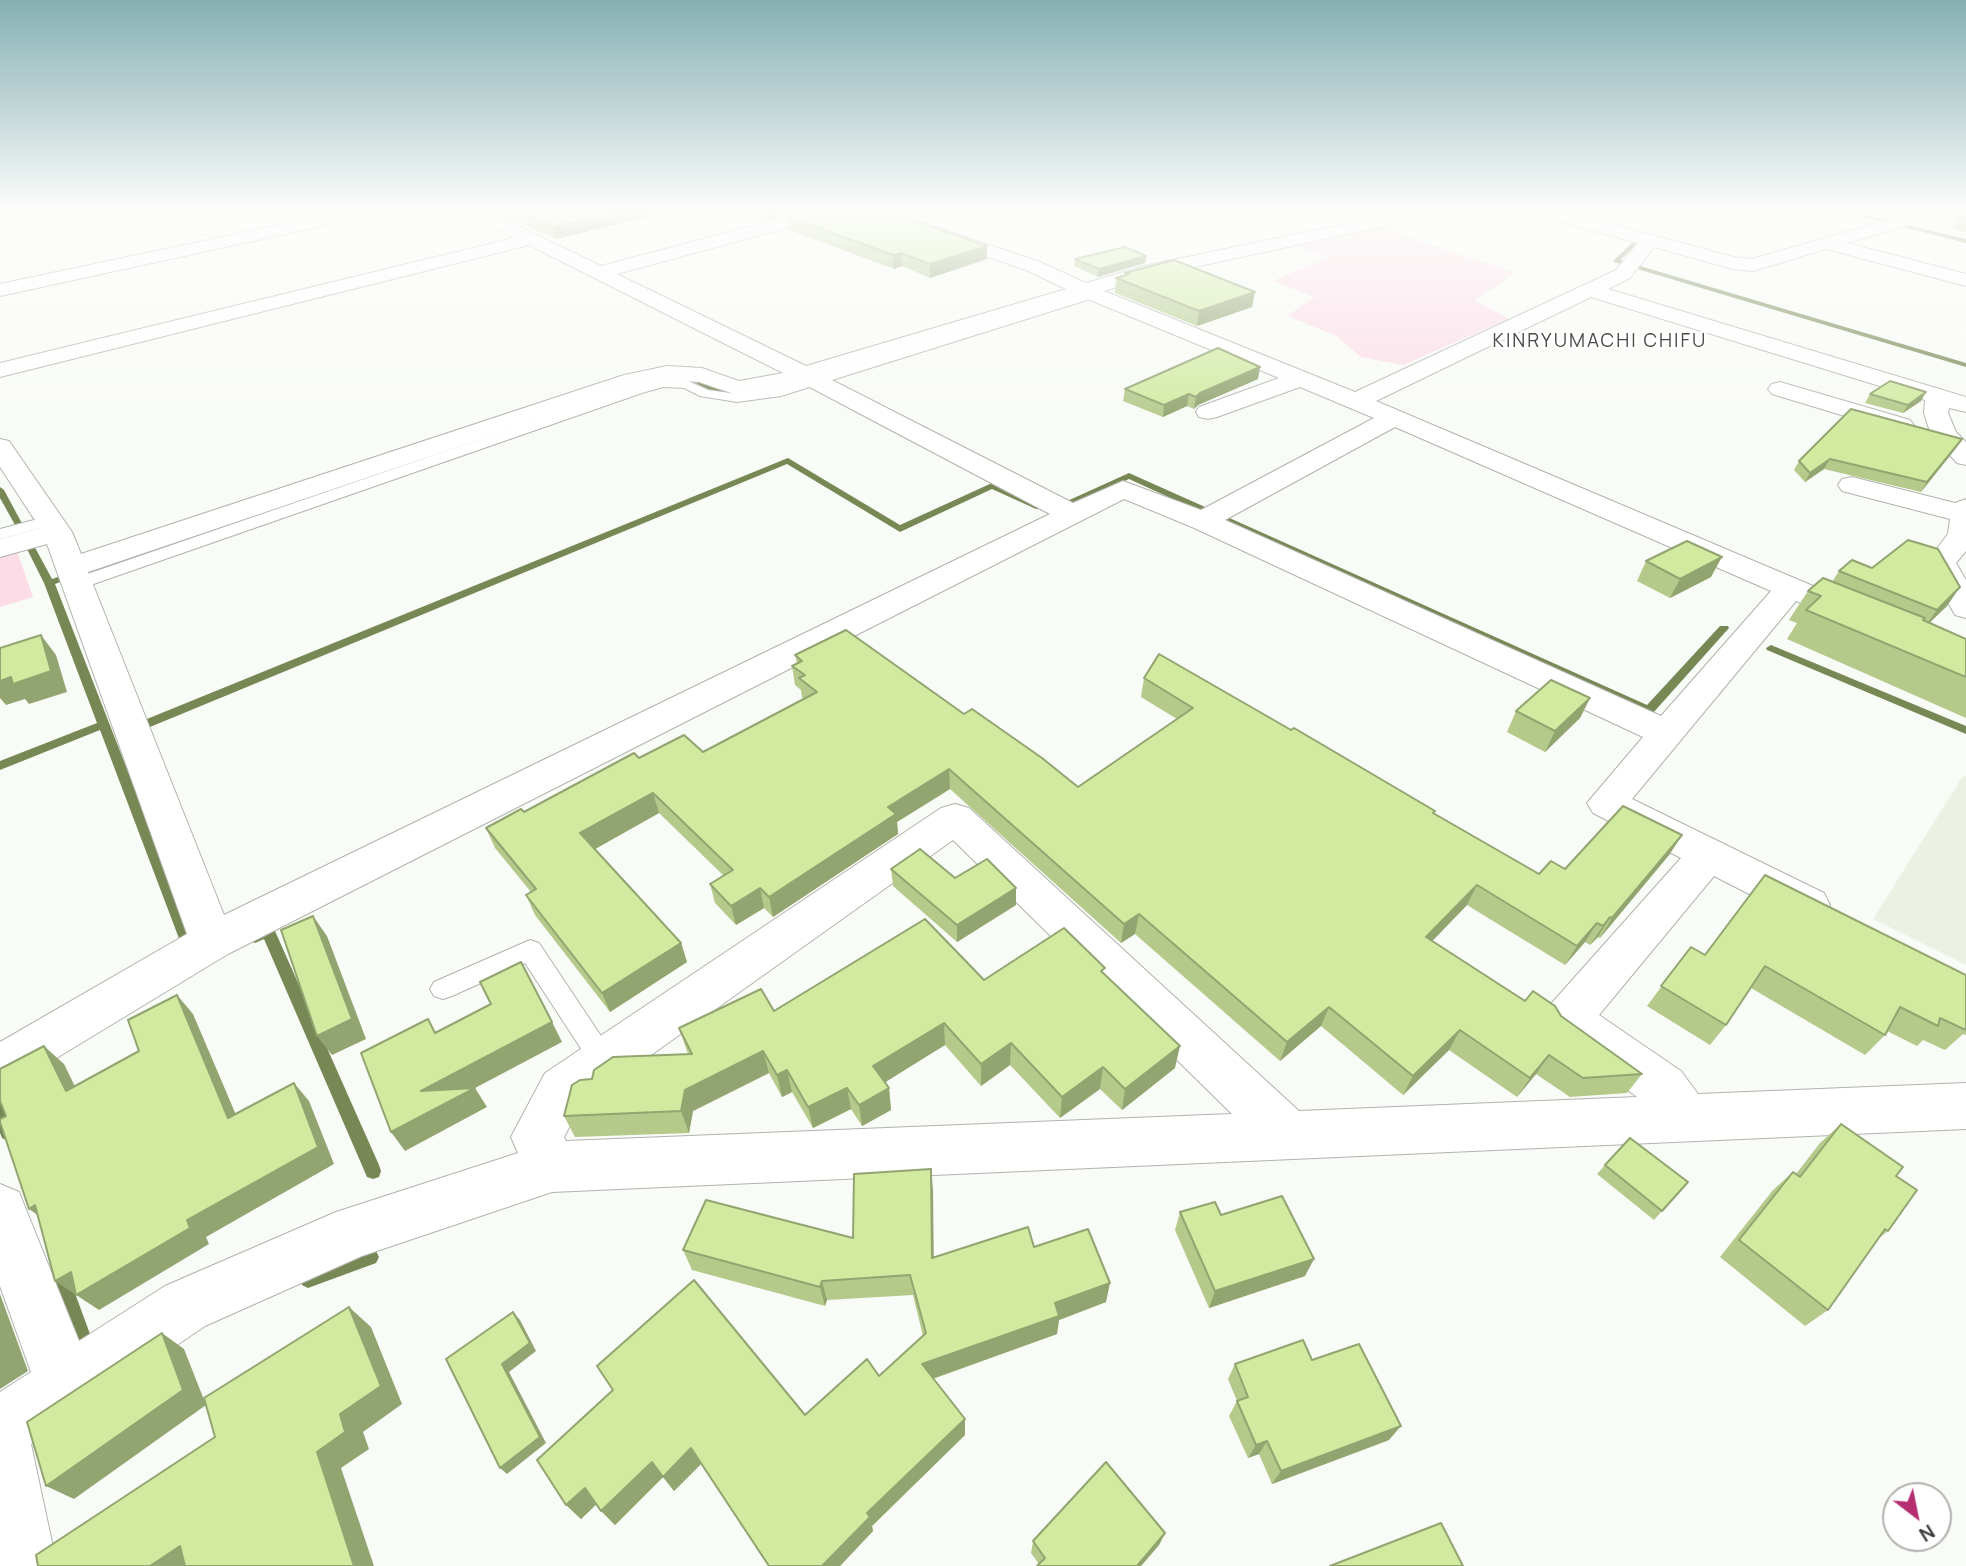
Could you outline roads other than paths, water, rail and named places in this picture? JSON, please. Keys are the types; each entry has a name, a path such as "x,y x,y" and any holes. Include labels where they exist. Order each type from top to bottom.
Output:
{"street":[{"path":"0,290 32,283"},
{"path":"0,370 352,283"},
{"path":"623,283 1070,513"},
{"path":"1071,283 1356,401 1882,627"},
{"path":"73,576 632,380 667,373 702,375 737,388 810,378 1114,283"},
{"path":"1356,401 1604,283"},
{"path":"1590,290 1966,405"},
{"path":"1208,412 1301,378"},
{"path":"1780,389 1944,435"},
{"path":"1938,397 1936,413 1944,435 1966,457"},
{"path":"1202,521 1393,418"},
{"path":"0,447 27,534 73,576 212,941"},
{"path":"1852,485 1965,511 1963,535 1941,563 1966,608"},
{"path":"0,1067 212,941 1122,489 1202,521 1666,733"},
{"path":"1791,587 1607,803 1843,922"},
{"path":"552,1167 537,1137 563,1089 955,818 1289,1135"},
{"path":"1685,1118 1663,1087 1567,1019 1708,855"},
{"path":"0,1428 198,1301 355,1231 552,1167 1966,1106"},
{"path":"0,1211 66,1385"},
{"path":"0,1443 23,1566"}],"lane":[{"path":"443,989 530,950 604,1062"}],"waterway":[{"path":"1690,283 1966,365"},
{"path":"692,378 715,389 737,391"},
{"path":"146,724 788,461 900,529 992,486 1039,507"},
{"path":"1069,502 1129,476 1202,509"},
{"path":"0,490 24,533"},
{"path":"1225,519 1649,710 1724,628"},
{"path":"0,540 24,533"},
{"path":"24,533 49,583"},
{"path":"49,583 76,574"},
{"path":"49,583 190,949"},
{"path":"1771,648 1966,730"},
{"path":"0,766 102,725"},
{"path":"255,937 268,931 373,1171"},
{"path":"0,1110 8,1133"},
{"path":"308,1279 370,1257"},
{"path":"59,1272 81,1334"}],"district":[{"name":"KINRYUMACHI CHIFU","path":"1600,342"}]}
